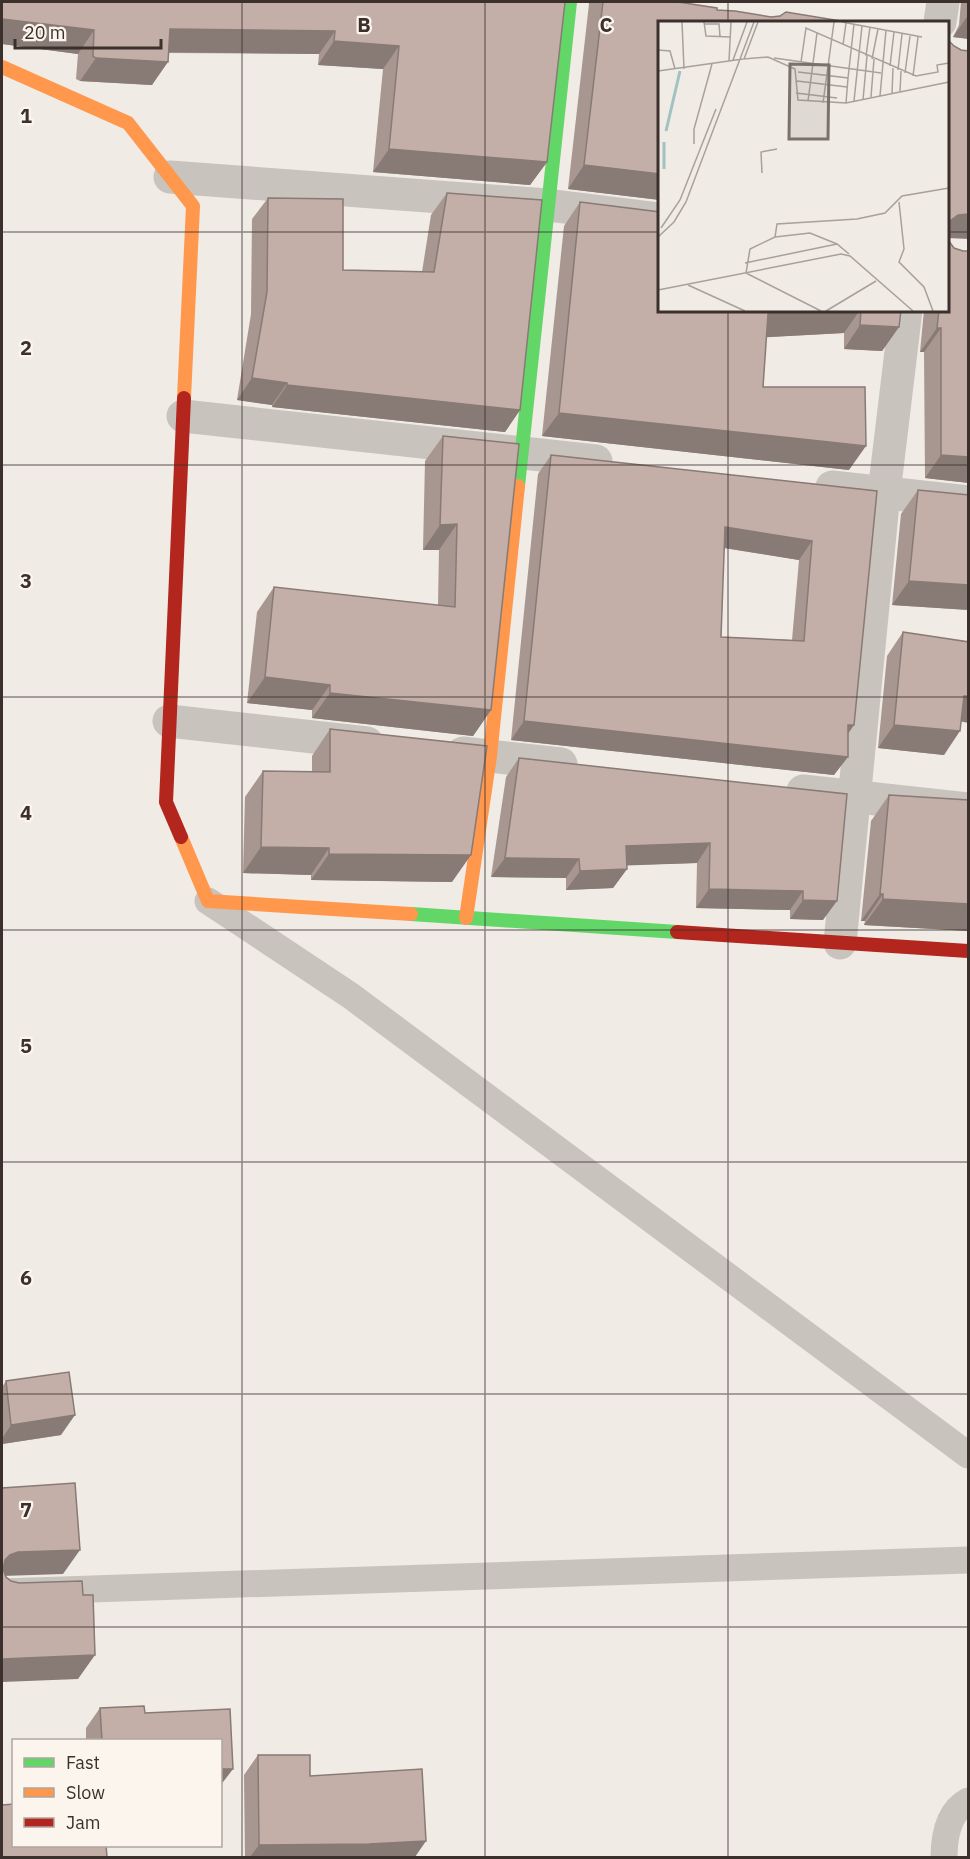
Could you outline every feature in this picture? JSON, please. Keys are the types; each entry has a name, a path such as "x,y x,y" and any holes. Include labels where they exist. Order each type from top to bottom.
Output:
{"street":[{"path":"466,918 490,756 570,2"},
{"path":"940,21 943,2"},
{"path":"2,67 128,123 193,206 166,802 208,901 969,951"},
{"path":"170,177 547,205 658,219"},
{"path":"840,943 884,493 906,312"},
{"path":"183,416 627,464"},
{"path":"802,484 969,502"},
{"path":"169,721 395,746"},
{"path":"431,750 584,767"},
{"path":"773,788 969,809"}],"lane":[{"path":"208,901 351,996 969,1455"},
{"path":"2,1592 969,1560"},
{"path":"944,1857 946,1835 952,1815 969,1801"}],"building":[{"path":"2,2 565,2 547,162 389,149 399,46 334,41 335,31 170,29 168,62 96,58 93,56 94,30 2,19"},
{"path":"603,2 678,2 771,17 780,16 786,12 841,21 658,21 658,174 584,165"},
{"path":"949,41 961,50 969,51 969,214 958,215 949,224"},
{"path":"447,193 542,200 520,410 287,385 287,383 252,378 267,292 268,198 343,199 343,270 434,272"},
{"path":"580,202 658,212 658,312 806,312 768,314 763,387 865,387 866,446 559,413"},
{"path":"949,241 954,248 969,251 969,457 941,455 941,328 937,328 939,312 949,312"},
{"path":"861,312 901,312 899,327 860,325"},
{"path":"443,436 519,444 491,710 330,693 330,685 265,677 274,587 455,607 457,524 440,525"},
{"path":"551,455 877,491 854,725 848,725 848,757 524,721","holes":["725,527 812,541 804,641 721,637"]},
{"path":"918,490 969,495 969,585 909,581"},
{"path":"903,632 969,642 969,696 964,696 960,731 894,725"},
{"path":"330,729 487,746 471,855 329,854 329,848 261,847 263,771 330,772"},
{"path":"519,758 847,794 837,901 803,900 803,891 709,889 710,843 626,846 627,869 580,871 579,859 505,858"},
{"path":"889,795 969,800 969,904 883,899 883,894 880,894"},
{"path":"69,1372 75,1415 11,1425 6,1381"},
{"path":"75,1483 80,1550 18,1552 5,1560 3,1569 6,1577 19,1583 82,1581 83,1595 93,1595 95,1655 2,1659 2,1488"},
{"path":"144,1706 145,1713 230,1709 233,1769 222,1769 222,1739 102,1739 100,1708"},
{"path":"258,1755 310,1755 310,1776 422,1769 426,1841 259,1845"},
{"path":"12,1804 12,1847 106,1847 107,1857 2,1857 2,1805"}],"traffic: fast":[{"path":"518,486 570,2"},
{"path":"411,914 677,932"}],"traffic: slow":[{"path":"2,67 128,123 193,206 184,398"},
{"path":"466,918 490,756 518,486"},
{"path":"181,837 208,901 411,914"}],"traffic: jam":[{"path":"181,837 166,802 184,398"},
{"path":"677,932 968,951"}]}
